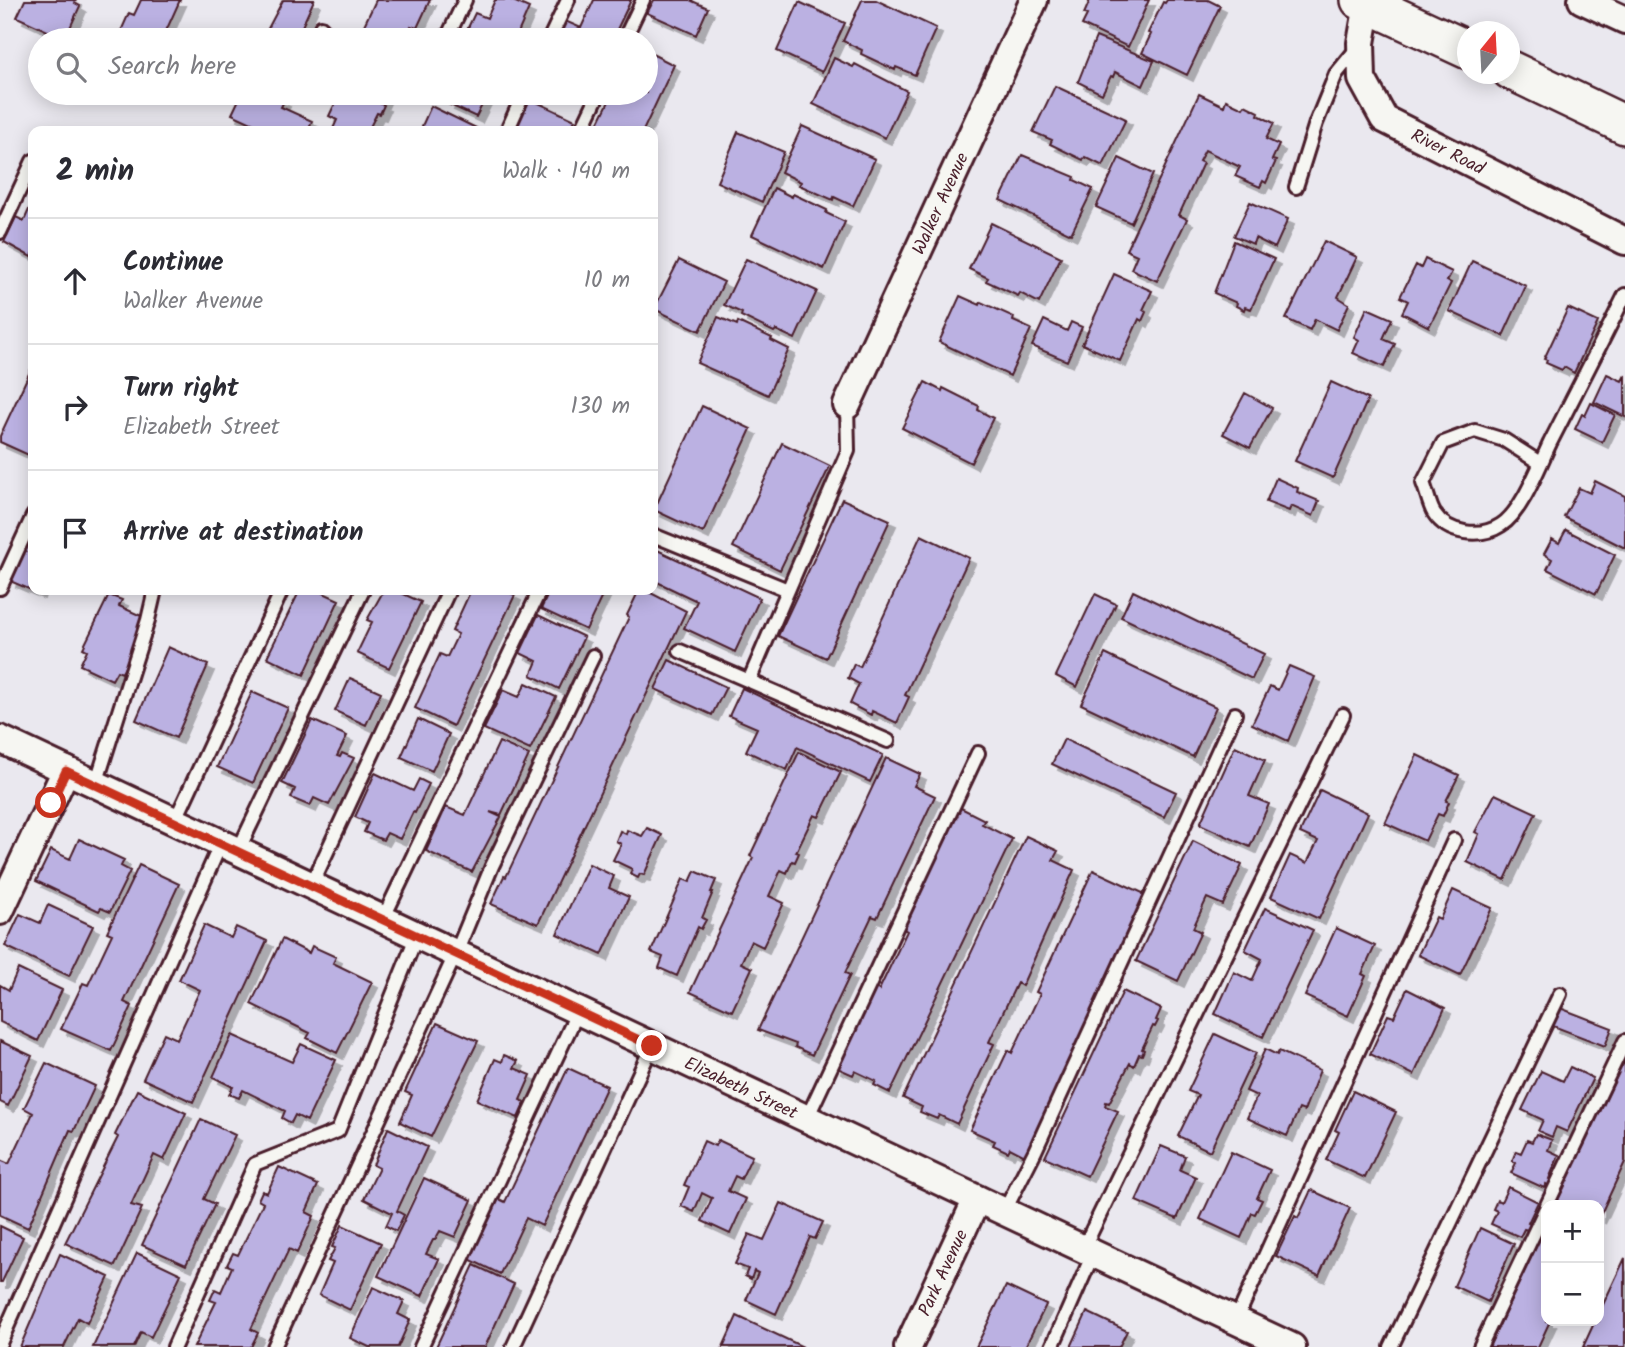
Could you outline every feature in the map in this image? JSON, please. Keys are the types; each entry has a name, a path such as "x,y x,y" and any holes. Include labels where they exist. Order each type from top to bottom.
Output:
{"street":[{"name":"Walker Avenue","path":"847,405 1034,0"},
{"path":"1366,1 1457,45"},
{"name":"River Road","path":"1366,1 1361,43 1362,79 1384,119 1625,241"},
{"path":"1588,1 1625,20"},
{"path":"1520,75 1625,125"},
{"name":"Elizabeth Street","path":"0,739 1292,1347"},
{"path":"0,911 66,771"},
{"name":"Park Avenue","path":"908,1347 977,1199"}],"lane":[{"path":"452,28 465,0"},
{"path":"555,28 568,0"},
{"path":"630,28 643,0"},
{"path":"1296,187 1316,123 1336,74 1361,43"},
{"path":"509,126 519,105"},
{"path":"583,126 593,105"},
{"path":"0,232 28,172"},
{"path":"1540,463 1504,440 1475,431 1443,443 1423,483 1434,514 1451,528 1475,535 1502,525 1517,510 1625,295"},
{"path":"749,681 848,451 847,405"},
{"path":"0,588 28,527"},
{"path":"658,538 788,590"},
{"path":"96,784 154,595"},
{"path":"175,821 280,595"},
{"path":"0,1343 230,847 360,595"},
{"path":"311,886 447,595"},
{"path":"383,919 538,595"},
{"path":"680,651 888,741"},
{"path":"274,1347 456,953 492,866 593,656"},
{"path":"1004,1212 1235,714"},
{"path":"1052,1347 1088,1251 1343,715"},
{"path":"807,1118 978,753"},
{"path":"1236,1320 1454,840"},
{"path":"174,1347 256,1164 338,1131 417,935"},
{"path":"1391,1347 1560,994"},
{"path":"421,1347 578,1011"},
{"path":"1550,1200 1625,1041"},
{"path":"513,1347 652,1046"},
{"path":"1480,1347 1541,1219"}],"building":[{"path":"25,0 76,0 75,3 80,6 70,28 41,28 17,17"},
{"path":"141,0 180,0 167,28 122,28 129,13 134,15"},
{"path":"283,0 314,0 301,28 268,28"},
{"path":"376,0 430,0 417,28 363,28"},
{"path":"495,0 511,0 529,8 520,28 468,28 475,13 487,18"},
{"path":"594,0 631,0 618,28 581,28"},
{"path":"654,0 690,0 708,8 696,35 647,13"},
{"path":"862,0 876,0 936,28 915,75 896,67 895,70 861,54 862,50 843,41"},
{"path":"1090,0 1149,0 1128,47 1082,25"},
{"path":"1208,0 1220,6 1187,75 1142,53 1151,34 1148,33 1163,2"},
{"path":"799,2 845,23 822,72 777,51"},
{"path":"563,20 581,28 559,28"},
{"path":"1096,37 1154,61 1143,86 1115,72 1102,94 1078,82"},
{"path":"658,57 674,65 658,99"},
{"path":"834,58 853,67 855,64 907,91 885,138 813,104"},
{"path":"1055,86 1126,119 1103,166 1085,157 1083,160 1050,144 1052,140 1033,132"},
{"path":"1199,94 1224,106 1226,100 1243,108 1245,105 1274,123 1266,139 1279,145 1272,160 1276,161 1266,183 1263,181 1260,187 1235,176 1240,167 1205,150 1199,161 1203,163 1179,215 1187,219 1157,281 1131,269 1137,255 1126,250"},
{"path":"236,105 282,105 281,107 312,121 310,126 256,126 232,114"},
{"path":"334,105 384,105 370,126 334,126 337,120 329,116"},
{"path":"450,105 482,105 476,117"},
{"path":"522,105 543,105 575,120 572,126 512,126"},
{"path":"607,105 655,105 645,126 597,126"},
{"path":"431,106 472,126 422,126"},
{"path":"802,126 875,159 853,206 799,185 801,182 781,172"},
{"path":"738,132 784,152 762,202 717,182"},
{"path":"1022,155 1075,177 1074,180 1093,189 1071,234 1000,200"},
{"path":"1119,158 1153,174 1131,223 1096,207"},
{"path":"774,188 827,210 826,213 845,222 824,269 752,235"},
{"path":"1250,202 1288,219 1275,248 1255,238 1253,244 1234,236"},
{"path":"28,212 28,255 4,242 16,217 24,221"},
{"path":"991,223 1061,257 1039,303 986,281 988,278 969,269"},
{"path":"1234,241 1274,259 1251,309 1245,307 1244,310 1236,306 1237,303 1214,293"},
{"path":"1324,241 1357,257 1338,297 1349,304 1337,330 1315,319 1310,330 1286,319"},
{"path":"746,259 817,291 795,339 776,330 774,332 724,305"},
{"path":"1425,259 1452,272 1447,281 1451,283 1429,327 1402,313 1408,301 1400,297 1416,265 1421,268"},
{"path":"679,260 724,282 700,331 658,311 658,301"},
{"path":"1472,261 1526,286 1503,336 1449,311"},
{"path":"1114,274 1152,291 1143,310 1146,312 1142,321 1139,319 1120,361 1082,344"},
{"path":"960,296 1014,317 1013,321 1031,329 1010,376 939,342"},
{"path":"1367,308 1392,319 1383,339 1395,344 1384,367 1353,353 1359,340 1354,337"},
{"path":"1568,308 1598,322 1574,373 1564,367 1562,370 1546,363 1547,360 1544,359"},
{"path":"718,317 737,325 738,322 789,349 768,395 697,363"},
{"path":"1044,320 1067,331 1071,322 1082,327 1067,361 1032,346"},
{"path":"1607,374 1622,381 1625,375 1625,417 1594,402"},
{"path":"28,376 28,455 0,442 0,436"},
{"path":"925,382 979,406 978,410 993,418 971,463 902,428"},
{"path":"1331,382 1368,399 1333,478 1295,461"},
{"path":"1245,393 1272,408 1250,448 1223,434"},
{"path":"1591,403 1615,415 1602,442 1575,429"},
{"path":"702,406 751,429 703,533 658,512 658,501"},
{"path":"782,443 830,466 780,570 733,547"},
{"path":"1276,478 1298,488 1297,492 1319,501 1313,516 1291,506 1289,511 1266,502"},
{"path":"1595,481 1625,496 1625,548 1564,517 1579,488 1590,493"},
{"path":"842,499 890,520 826,658 778,636"},
{"path":"1566,530 1615,555 1596,594 1547,569 1552,559 1544,554 1552,539 1559,543"},
{"path":"921,535 969,558 905,695 909,697 897,723 872,711 871,715 850,704 859,684 848,678 854,664 860,667"},
{"path":"28,540 28,589 10,581"},
{"path":"658,550 760,598 735,652 684,628 697,601 658,582"},
{"path":"1133,591 1264,654 1252,679 1121,617"},
{"path":"1095,594 1116,604 1077,687 1056,676"},
{"path":"109,595 122,600 119,606 148,619 122,673 117,671 112,680 80,665 87,650 83,648"},
{"path":"298,595 328,595 339,600 304,675 267,657"},
{"path":"381,595 406,595 421,602 389,668 357,653 372,622 367,620"},
{"path":"469,595 515,595 453,726 415,708 440,654 447,657 458,634 452,631"},
{"path":"548,595 603,595 586,630 541,609"},
{"path":"637,595 655,595 686,611 538,924 491,904 629,617 627,615"},
{"path":"538,615 584,637 559,689 531,675 537,661 520,653"},
{"path":"168,647 208,665 176,738 136,720"},
{"path":"1105,654 1216,707 1193,757 1081,704"},
{"path":"669,660 726,687 712,715 655,689"},
{"path":"1289,666 1315,677 1288,741 1252,724 1270,686 1278,690"},
{"path":"350,678 381,692 366,725 335,711"},
{"path":"526,683 556,697 530,750 484,729 503,690 519,697"},
{"path":"742,688 883,755 870,782 797,747 787,770 746,751 757,728 729,716"},
{"path":"252,692 288,708 253,783 217,767"},
{"path":"418,719 449,734 432,771 401,757"},
{"path":"312,720 347,736 337,756 340,757 342,753 354,758 329,805 314,798 310,806 291,798 295,789 282,783"},
{"path":"1064,739 1176,792 1164,817 1052,764"},
{"path":"499,742 529,755 501,815 490,812 501,817 472,872 426,851 446,807 465,815"},
{"path":"1235,746 1265,760 1249,796 1269,804 1250,847 1200,824"},
{"path":"799,752 841,772 819,817 814,815 796,852 799,853 795,862 792,861 787,873 781,870 769,896 784,903 763,947 751,941 741,963 752,968 732,1011 690,992"},
{"path":"1417,755 1459,775 1446,801 1449,802 1443,816 1438,814 1425,841 1385,823"},
{"path":"886,758 920,774 914,786 935,796 877,918 872,916 845,973 850,975 812,1055 795,1047 796,1044 758,1030"},
{"path":"375,773 413,791 419,779 429,784 400,839 387,833 383,840 364,832 368,823 355,817"},
{"path":"1320,790 1368,813 1319,919 1271,897 1290,855 1307,863 1318,841 1300,833"},
{"path":"1495,794 1536,813 1505,880 1467,862 1479,834 1475,832"},
{"path":"959,807 985,820 982,824 1012,839 890,1093 874,1085 876,1081 855,1071 853,1075 835,1067 874,987 879,990 907,931 901,928"},
{"path":"647,828 662,835 644,875 640,874 638,878 630,874 632,869 613,860 621,844 616,841 620,831 626,834 627,830 642,836"},
{"path":"1026,836 1058,851 1053,860 1074,870 1022,986 1017,983 989,1042 994,1044 957,1124 939,1115 937,1119 920,1112 922,1107 903,1098"},
{"path":"79,839 124,860 121,866 130,871 110,912 101,908 99,911 36,881 51,850 70,859"},
{"path":"1193,841 1242,865 1223,905 1207,898 1193,928 1201,932 1178,981 1136,961"},
{"path":"589,864 614,876 609,888 629,897 602,955 557,934"},
{"path":"139,865 179,884 124,1002 132,1006 111,1051 61,1029 83,983 88,985 112,934 107,932"},
{"path":"1093,870 1145,894 1142,900 1144,901 1025,1156 1010,1148 1008,1152 993,1145 995,1141 970,1130 1008,1050 1012,1053 1040,994 1036,992"},
{"path":"695,871 716,880 702,918 706,920 701,929 698,927 677,976 659,968 663,957 651,952 683,879 690,882"},
{"path":"1453,890 1492,908 1460,975 1418,955 1436,917 1440,919"},
{"path":"48,905 93,926 69,976 5,946 20,914 40,923"},
{"path":"1265,908 1313,930 1263,1037 1215,1014 1234,972 1252,981 1262,959 1245,950"},
{"path":"204,925 231,938 236,927 267,941 193,1102 143,1079 164,1033 177,1039 200,990 179,980"},
{"path":"1336,928 1375,946 1362,974 1366,976 1348,1016 1305,996"},
{"path":"282,939 309,953 312,946 336,957 333,963 372,982 337,1053 307,1038 310,1033 251,1004"},
{"path":"18,969 62,990 38,1041 0,1022 0,985 9,990"},
{"path":"1407,989 1445,1008 1414,1075 1370,1054 1388,1015 1394,1017"},
{"path":"1123,991 1161,1009 1156,1020 1158,1021 1142,1049 1142,1055 1139,1054 1134,1066 1130,1063 1109,1103 1106,1102 1105,1106 1118,1111 1087,1176 1045,1157"},
{"path":"1560,1008 1612,1028 1605,1046 1553,1026"},
{"path":"437,1023 478,1041 431,1137 400,1122 412,1095 405,1092"},
{"path":"1215,1034 1256,1053 1210,1151 1178,1136 1198,1095 1188,1091"},
{"path":"232,1035 292,1062 301,1044 336,1060 307,1121 295,1115 291,1123 282,1118 285,1111 243,1090 239,1098 229,1094 233,1087 213,1077"},
{"path":"0,1041 32,1056 8,1106 0,1102"},
{"path":"1265,1049 1277,1055 1279,1051 1320,1070 1304,1111 1299,1109 1287,1136 1247,1118 1257,1096 1246,1091"},
{"path":"504,1055 518,1061 514,1068 531,1075 520,1100 525,1102 518,1118 477,1100 495,1059 502,1062"},
{"path":"1625,1059 1625,1162 1604,1207 1604,1200 1557,1200"},
{"path":"46,1063 95,1086 74,1131 70,1130 28,1228 0,1215 0,1160 9,1164 33,1113 24,1108"},
{"path":"1570,1067 1593,1078 1567,1132 1556,1127 1552,1137 1538,1131 1543,1120 1522,1110 1541,1071 1563,1081"},
{"path":"568,1068 607,1086 542,1226 526,1218 500,1274 469,1259 497,1198 505,1202"},
{"path":"137,1090 186,1113 164,1160 154,1155 131,1205 142,1208 115,1266 65,1243 118,1137 115,1135"},
{"path":"1353,1091 1396,1112 1365,1178 1326,1160 1339,1132 1335,1130"},
{"path":"201,1119 235,1135 204,1199 215,1204 186,1265 142,1245"},
{"path":"388,1128 427,1147 397,1211 404,1215 396,1231 386,1226 392,1213 364,1199 379,1168 373,1165"},
{"path":"1536,1134 1552,1140 1548,1150 1559,1155 1549,1179 1552,1180 1549,1186 1546,1184 1544,1188 1511,1173 1516,1163 1512,1161 1516,1151 1521,1153 1527,1140 1532,1142"},
{"path":"718,1140 752,1156 741,1179 735,1176 728,1191 746,1199 730,1234 702,1221 712,1198 702,1193 694,1212 681,1206 689,1187 684,1185 704,1141 715,1146"},
{"path":"1161,1146 1185,1156 1180,1170 1196,1177 1177,1219 1136,1201"},
{"path":"1231,1152 1270,1170 1257,1198 1262,1200 1255,1214 1252,1213 1241,1238 1200,1219"},
{"path":"279,1167 318,1185 306,1212 314,1216 297,1253 289,1249 251,1329 258,1333 251,1347 194,1347 216,1302 210,1300 215,1289 221,1292 232,1267 227,1265 233,1253 238,1255 263,1203 258,1200 262,1191 267,1193"},
{"path":"424,1178 472,1200 455,1237 440,1231 433,1240 426,1254 439,1259 422,1296 378,1276"},
{"path":"1508,1187 1538,1202 1528,1223 1531,1224 1528,1230 1524,1229 1520,1237 1491,1224 1497,1211 1493,1209 1497,1200 1501,1202"},
{"path":"1311,1190 1350,1208 1319,1276 1276,1256"},
{"path":"781,1203 823,1222 815,1239 810,1237 776,1314 746,1300 758,1273 754,1271 751,1279 745,1276 748,1269 735,1264 749,1234 764,1240"},
{"path":"342,1225 381,1243 350,1310 319,1295 333,1263 328,1261"},
{"path":"0,1226 23,1237 2,1282 0,1282"},
{"path":"1480,1228 1514,1244 1488,1302 1454,1286"},
{"path":"1541,1236 1541,1326 1548,1326 1538,1347 1489,1347"},
{"path":"137,1253 181,1274 151,1337 141,1332 134,1347 93,1347"},
{"path":"60,1254 109,1277 87,1323 78,1318 64,1347 20,1347"},
{"path":"1625,1258 1625,1347 1583,1347 1593,1326 1604,1326 1604,1302"},
{"path":"474,1265 514,1284 485,1347 436,1347"},
{"path":"1006,1286 1046,1305 1025,1347 976,1347"},
{"path":"373,1287 404,1301 398,1314 410,1320 398,1347 369,1347 350,1338"},
{"path":"1087,1312 1127,1331 1119,1347 1071,1347"},
{"path":"737,1316 803,1347 723,1347"}],"route":[{"path":"51,803 66,771 652,1046"}]}
